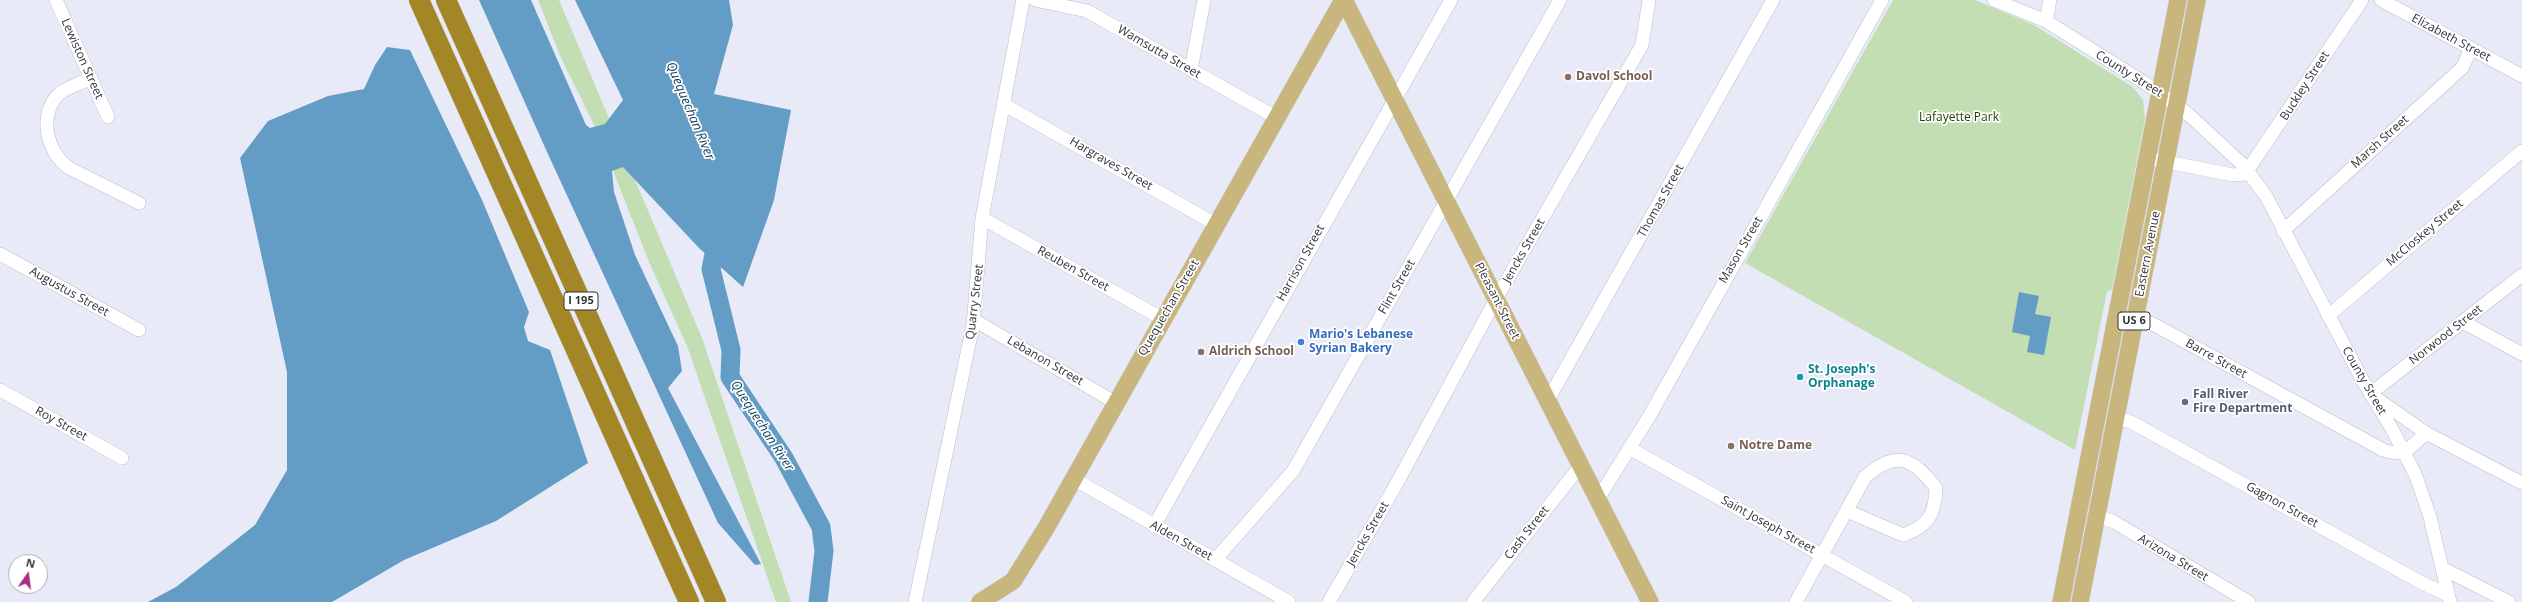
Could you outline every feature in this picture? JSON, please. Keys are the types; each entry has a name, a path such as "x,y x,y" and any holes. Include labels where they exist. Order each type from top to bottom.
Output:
{"highway":[{"name":"I 195","path":"420,0 689,602"},
{"name":"I 195","path":"446,0 716,602"}],"main road":[{"name":"Pleasant Street","path":"1343,0 1650,602"},
{"name":"Quequechan Street","path":"980,602 1013,582 1074,480 1343,0"},
{"name":"Eastern Avenue","path":"2061,602 2178,0"},
{"name":"Eastern Avenue","path":"2080,602 2198,0"}],"street":[{"name":"Lewiston Street","path":"56,0 108,117"},
{"name":"Quarry Street","path":"915,602 974,320 982,218 1023,0"},
{"name":"Wamsutta Street","path":"1035,0 1088,5 1191,70 1277,118"},
{"path":"1191,70 1204,0"},
{"name":"Harrison Street","path":"1154,526 1394,98 1451,0"},
{"name":"Flint Street","path":"1215,560 1293,471 1447,202 1560,0"},
{"name":"Jencks Street","path":"1329,602 1398,483 1496,299 1642,45 1649,0"},
{"name":"Thomas Street","path":"1548,400 1773,0"},
{"name":"Mason Street","path":"1598,499 1629,448 1882,0"},
{"name":"County Street","path":"1994,0 2046,21 2159,92 2177,105 2249,171 2266,196 2328,316 2404,453 2424,497 2449,598"},
{"path":"2046,21 2050,0"},
{"name":"Buckley Street","path":"2249,171 2362,0"},
{"name":"Elizabeth Street","path":"2381,0 2522,76"},
{"name":"Marsh Street","path":"2283,231 2462,68 2471,49"},
{"path":"91,78 61,93 52,105 47,131 49,143 59,161 69,168 139,203"},
{"name":"Hargraves Street","path":"1003,104 1217,224"},
{"name":"McCloskey Street","path":"2328,316 2522,151"},
{"path":"2147,158 2232,175 2241,175 2249,171"},
{"name":"Reuben Street","path":"982,218 1163,319"},
{"name":"Augustus Street","path":"0,254 139,330"},
{"name":"Norwood Street","path":"2370,394 2522,275"},
{"name":"Barre Street","path":"2135,317 2153,324 2378,448 2393,453 2404,453"},
{"name":"Lebanon Street","path":"974,320 1116,403"},
{"path":"2463,322 2522,354"},
{"name":"Roy Street","path":"0,390 122,458"},
{"path":"2370,394 2426,433 2522,483"},
{"name":"Gagnon Street","path":"2116,417 2133,423 2449,598"},
{"path":"2404,453 2426,433"},
{"name":"Saint Joseph Street","path":"1629,448 1906,602"},
{"path":"1796,602 1847,511 1864,477 1879,464 1891,459 1902,460 1922,470 1936,488 1936,505 1929,519 1916,530 1903,535 1847,511"},
{"name":"Cash Street","path":"1473,602 1581,465"},
{"name":"Alden Street","path":"1074,480 1215,560 1273,598 1289,602"},
{"name":"Arizona Street","path":"2097,516 2114,522 2249,602"},
{"path":"2442,568 2509,602"}],"green space":[{"path":"538,0 559,0 702,338 791,602 776,602 687,346 649,262 599,135 561,58"},
{"name":"Lafayette Park","path":"1893,0 1975,0 2034,25 2133,87 2143,100 2145,119 2112,289 2107,292 2075,450 1745,263"}],"water":[{"path":"479,0 531,0 586,125 590,128 605,124 623,100 575,0 729,0 733,25 714,94 791,110 774,200 743,287 699,248 623,167 612,171 614,192 635,255 678,346 682,371 668,388 761,564 755,565 718,523 547,152"},
{"path":"387,47 410,50 482,200 529,312 524,327 528,341 550,350 588,463 496,521 404,560 332,602 148,602 176,587 255,525 287,470 287,372 240,158 268,121 328,96 364,89 375,65"},
{"path":"2019,292 2039,296 2035,314 2051,317 2044,355 2027,352 2030,336 2012,332"}],"waterway":[{"name":"Quequechan River","path":"718,234 711,269 731,350 730,377 784,458 821,527 824,551 818,602"}],"place":[{"name":"Davol School","path":"1568,77"},
{"name":"Mario's Lebanese Syrian Bakery","path":"1301,342"},
{"name":"Aldrich School","path":"1201,352"},
{"name":"St. Joseph's Orphanage","path":"1800,377"},
{"name":"Fall River Fire Department","path":"2185,402"},
{"name":"Notre Dame","path":"1731,446"}]}
